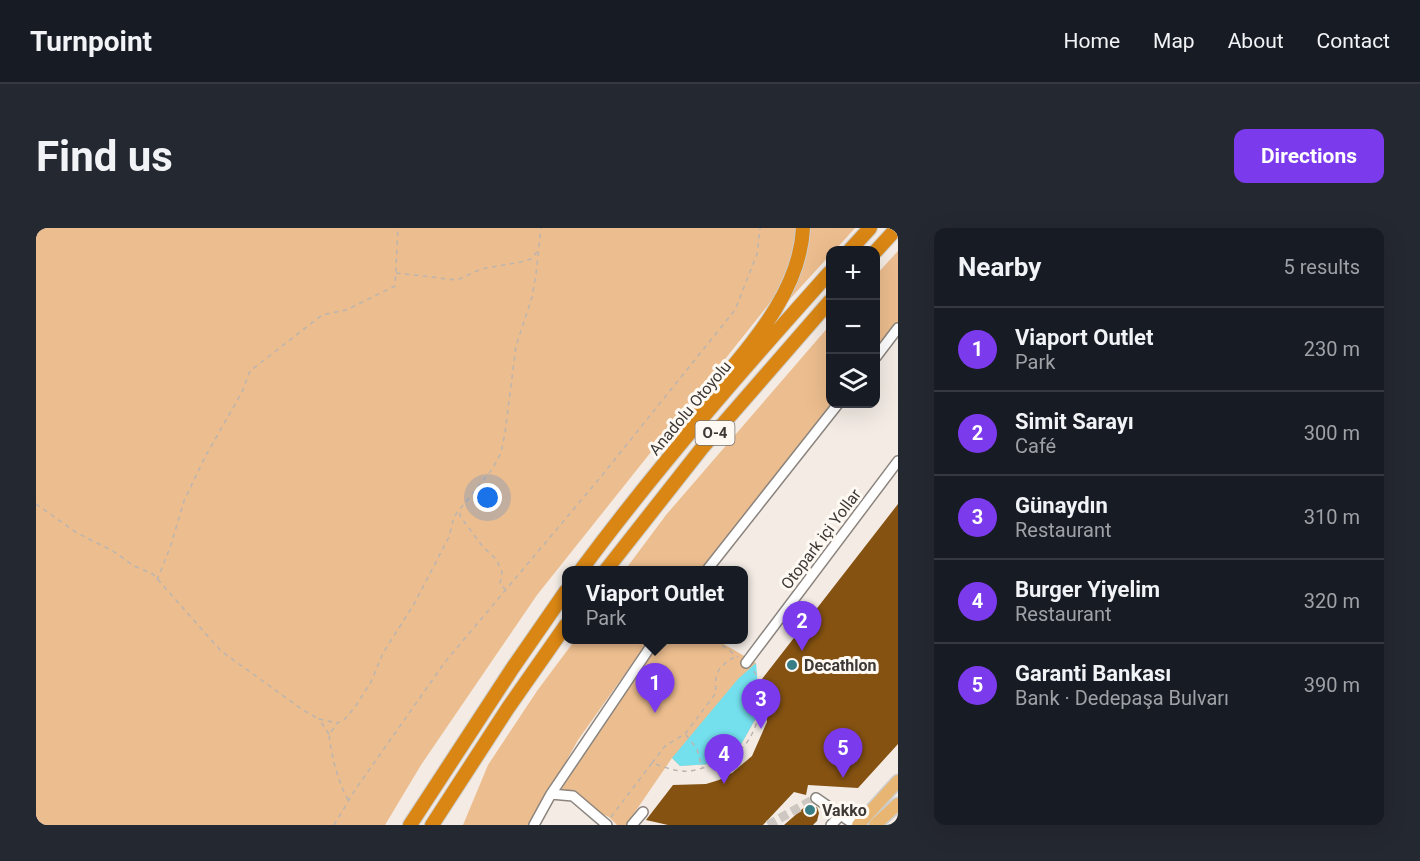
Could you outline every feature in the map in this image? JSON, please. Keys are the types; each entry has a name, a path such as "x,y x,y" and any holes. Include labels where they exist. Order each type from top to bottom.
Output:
{"highway":[{"path":"640,494 698,408 773,312 790,284 797,264 803,228"},
{"path":"854,246 870,228"},
{"path":"880,247 897,228"},
{"path":"880,249 898,236"},
{"name":"Anadolu Otoyolu","path":"584,566 640,494 754,356 826,277"},
{"name":"O-4","path":"609,566 702,448 826,307"},
{"path":"410,825 512,669 562,598"},
{"path":"432,825 508,708 562,632"}],"main road":[{"path":"856,825 898,781"},
{"path":"880,824 898,804"}],"lane":[{"path":"878,354 898,328"},
{"path":"710,566 835,408"},
{"name":"Otopark içi Yollar","path":"746,663 898,461"},
{"path":"534,825 551,794 652,644"},
{"path":"551,794 573,796 606,824"},
{"path":"816,798 856,825"},
{"path":"632,825 643,812"},
{"path":"831,825 842,814"}],"path":[{"path":"157,579 170,548 184,501 205,457 242,392 250,371 322,315 346,310 395,286 398,228"},
{"path":"329,735 337,723 344,720 355,707 371,682 383,653 414,604 449,537 454,517 493,468 501,453 506,433 516,346 532,297 541,228"},
{"path":"334,825 445,662 599,479 735,310 757,254 760,228"},
{"path":"395,273 457,280 482,269 531,259 537,251"},
{"path":"36,504 77,533 113,551 134,566 153,574 220,651 303,710 319,719 337,723"},
{"path":"460,509 460,516 483,547 496,559 502,572 500,584 506,590"},
{"path":"652,763 684,771 702,768 733,758 746,746 756,726 761,703 759,677 746,663 721,644"},
{"path":"606,824 665,747 685,734 716,693 715,682 721,665 736,656"},
{"path":"319,719 329,735 333,762 349,801"},
{"path":"685,734 697,749 702,768"}],"shaded area":[{"path":"36,228 795,228 795,243 781,289 537,595 421,765 385,825 36,825"},
{"path":"807,228 855,228 839,246 826,246 826,259 777,313"},
{"path":"898,251 898,326 880,349 880,300 880,271"},
{"path":"826,330 826,408 829,408 704,566 628,566 666,515"},
{"path":"572,644 646,644 578,740 530,825 463,825 488,765 537,691"},
{"path":"656,644 724,644 756,663 756,718 739,748 711,764 680,766 672,758 626,825 617,825 609,817 558,794"}],"water":[{"path":"756,663 759,699 756,718 739,748 711,764 680,766 672,758 738,679"}],"building":[{"path":"898,504 898,744 858,788 808,785 806,795 794,792 763,825 668,825 646,820 673,785 706,784 719,780 732,773 752,756 767,722 762,679"},
{"path":"808,804 817,807 819,813 813,825 784,825"}],"tunnel":[{"path":"768,825 816,798"}],"place":[{"name":"Simit Sarayı","path":"802,651"},
{"name":"Decathlon","path":"792,665"},
{"name":"Viaport Outlet","path":"655,713"},
{"name":"Günaydın","path":"761,729"},
{"name":"Garanti Bankası","path":"843,778"},
{"name":"Burger Yiyelim","path":"724,784"},
{"name":"Vakko","path":"810,810"}]}
